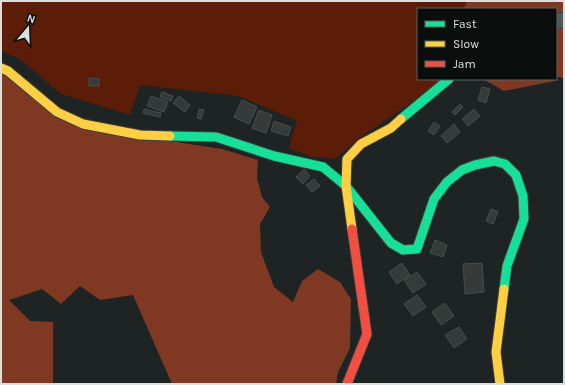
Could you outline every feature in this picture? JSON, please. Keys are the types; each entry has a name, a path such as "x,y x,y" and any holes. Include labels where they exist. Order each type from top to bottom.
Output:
{"street":[{"path":"1,68 8,71 58,112 83,124 140,135 216,137 274,156 323,167 346,186 391,244 403,250 417,249 434,199 447,182 462,170 475,165 494,161 505,164 516,175 523,196 524,219 507,266 496,352 500,384"},
{"path":"347,384 367,334 346,186 347,159 361,144 391,128 448,80"}],"shaded area":[{"path":"1,1 467,1 464,8 417,8 417,80 445,80 358,139 335,159 312,157 289,148 297,121 239,96 140,85 130,115 61,94 20,59 1,51"},
{"path":"467,1 564,1 564,78 558,77 557,78 557,8 464,8"},
{"path":"1,72 47,109 182,143 222,149 258,160 257,178 262,197 270,207 260,224 261,252 274,287 293,302 302,281 318,269 340,282 351,299 350,348 338,372 336,384 172,384 133,295 100,300 80,286 61,304 42,289 9,300 30,321 53,322 53,384 1,384"},
{"path":"485,80 556,80 555,81 504,91"}],"building":[{"path":"89,78 99,79 99,86 89,86"},
{"path":"482,87 490,89 486,103 478,100"},
{"path":"162,92 173,96 171,101 160,97"},
{"path":"151,96 168,102 164,112 147,106"},
{"path":"179,96 190,105 185,112 173,103"},
{"path":"242,100 257,107 249,124 234,117"},
{"path":"460,104 463,107 455,115 452,112"},
{"path":"144,109 161,113 160,117 143,113"},
{"path":"199,109 204,110 201,119 197,118"},
{"path":"474,109 480,116 468,126 462,119"},
{"path":"259,110 272,115 266,133 252,128"},
{"path":"274,121 291,127 288,136 271,131"},
{"path":"434,122 440,126 434,135 428,131"},
{"path":"454,124 460,132 447,143 441,136"},
{"path":"304,169 310,176 303,184 296,177"},
{"path":"314,179 320,186 312,192 306,185"},
{"path":"491,209 498,212 493,224 486,221"},
{"path":"435,240 447,245 443,257 430,253"},
{"path":"402,263 410,275 397,284 389,272"},
{"path":"482,263 484,292 465,294 463,264"},
{"path":"417,272 426,284 413,293 404,280"},
{"path":"417,295 426,307 413,316 404,304"},
{"path":"445,303 454,316 441,325 432,312"},
{"path":"459,327 467,339 454,348 445,335"}],"traffic: fast":[{"path":"401,119 448,80"},
{"path":"170,136 216,137 274,156 323,167 346,186 391,243 403,250 417,249 434,199 447,182 462,170 475,165 494,161 505,164 516,175 523,196 524,219 507,266 504,289"}],"traffic: slow":[{"path":"1,68 8,71 57,112 83,124 140,135 170,136"},
{"path":"352,229 346,186 347,159 361,144 391,128 401,119"},
{"path":"500,384 496,352 504,289"}],"traffic: jam":[{"path":"347,384 367,334 352,229"}]}
